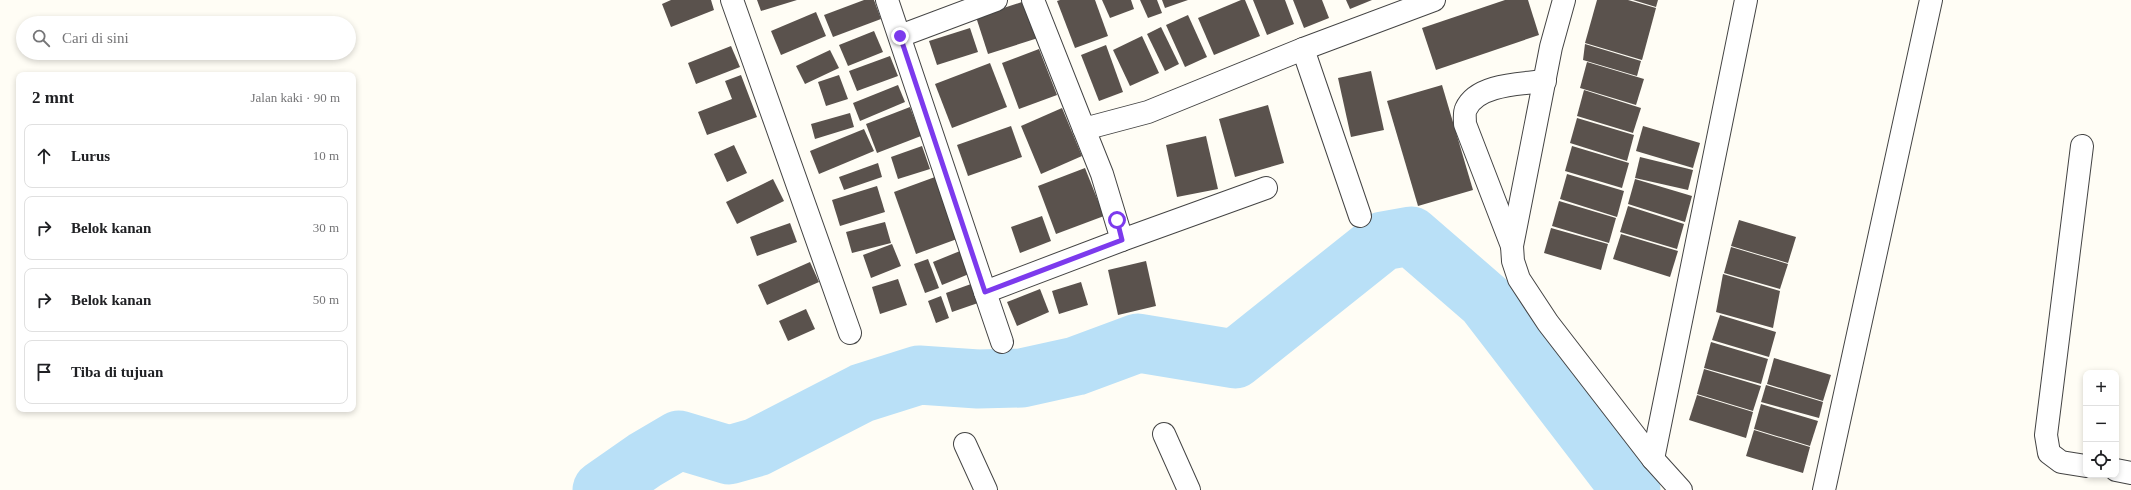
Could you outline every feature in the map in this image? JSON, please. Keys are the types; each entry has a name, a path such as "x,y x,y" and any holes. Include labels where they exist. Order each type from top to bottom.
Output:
{"street":[{"path":"732,0 850,333"},
{"path":"888,0 1002,342"},
{"path":"900,36 996,0"},
{"path":"1033,0 1102,174 1122,240"},
{"path":"1084,129 1148,112 1303,49 1434,0"},
{"path":"1564,0 1551,47 1512,246 1513,261 1519,279 1583,370 1653,459 1681,490"},
{"path":"1653,459 1746,0"},
{"path":"1824,490 1931,0"},
{"path":"1303,49 1360,216"},
{"path":"1512,246 1465,124 1466,110 1473,98 1486,90 1545,81"},
{"path":"2082,146 2046,434 2049,452 2060,462 2083,466"},
{"path":"985,292 1122,240 1266,188"},
{"path":"1164,434 1188,490"},
{"path":"966,444 986,490"},
{"path":"2119,470 2131,472"}],"building":[{"path":"671,0 711,0 714,10 671,27 662,4"},
{"path":"757,0 797,0 761,11"},
{"path":"864,0 874,0 881,19 833,37 824,15"},
{"path":"1095,0 1108,36 1075,48 1057,1"},
{"path":"1102,0 1131,0 1134,9 1110,18"},
{"path":"1140,0 1157,0 1162,13 1148,18"},
{"path":"1162,0 1188,0 1165,8"},
{"path":"1241,0 1245,0 1260,36 1214,55 1198,18"},
{"path":"1253,0 1285,0 1294,24 1267,35"},
{"path":"1293,0 1322,0 1329,18 1304,28"},
{"path":"1346,0 1372,0 1350,9"},
{"path":"1505,0 1528,0 1539,35 1436,70 1422,28"},
{"path":"1597,0 1628,0 1656,8 1642,60 1585,43"},
{"path":"1633,0 1658,0 1656,7"},
{"path":"1025,1 1038,38 988,54 976,17"},
{"path":"816,12 826,36 781,55 771,31"},
{"path":"1188,15 1207,57 1185,67 1166,25"},
{"path":"1161,27 1179,64 1165,71 1147,34"},
{"path":"970,28 978,52 937,65 929,41"},
{"path":"874,31 883,52 848,66 839,45"},
{"path":"1142,36 1159,73 1130,86 1113,50"},
{"path":"1585,44 1641,61 1637,76 1583,60"},
{"path":"1106,45 1123,92 1099,101 1081,55"},
{"path":"731,46 740,67 696,84 688,63"},
{"path":"1039,49 1057,95 1019,109 1002,63"},
{"path":"830,50 839,68 805,84 796,66"},
{"path":"890,56 898,76 857,91 849,71"},
{"path":"1587,62 1644,79 1636,105 1580,88"},
{"path":"990,63 1007,107 952,128 935,84"},
{"path":"1371,71 1384,130 1351,137 1338,78"},
{"path":"741,75 757,117 707,135 698,112 732,99 725,81"},
{"path":"839,75 848,99 826,106 818,82"},
{"path":"898,85 905,102 860,121 853,103"},
{"path":"1442,85 1473,190 1418,206 1387,101"},
{"path":"1584,90 1641,108 1633,133 1577,116"},
{"path":"1268,105 1284,163 1235,177 1219,119"},
{"path":"910,107 921,136 877,153 866,124"},
{"path":"1062,108 1082,156 1041,174 1021,126"},
{"path":"850,113 854,127 815,139 811,124"},
{"path":"1577,118 1634,135 1627,161 1570,143"},
{"path":"1011,126 1022,157 968,176 957,145"},
{"path":"1643,126 1700,143 1693,168 1636,151"},
{"path":"864,129 874,151 819,174 810,151"},
{"path":"1206,136 1218,189 1177,197 1166,145"},
{"path":"734,145 747,173 727,182 714,154"},
{"path":"922,146 930,169 898,179 891,157"},
{"path":"1572,146 1629,163 1622,188 1565,171"},
{"path":"1640,157 1693,170 1688,190 1635,178"},
{"path":"878,163 882,177 844,190 839,177"},
{"path":"1085,168 1104,216 1056,234 1038,186"},
{"path":"1567,174 1624,191 1617,217 1560,199"},
{"path":"935,177 957,239 916,254 894,192"},
{"path":"773,179 784,201 737,224 726,202"},
{"path":"1635,179 1692,196 1685,222 1628,204"},
{"path":"877,186 885,212 840,226 832,200"},
{"path":"1559,201 1616,218 1609,243 1552,226"},
{"path":"1628,206 1684,224 1677,249 1620,232"},
{"path":"1042,216 1051,241 1020,253 1011,227"},
{"path":"1739,220 1796,237 1788,263 1731,246"},
{"path":"885,222 891,243 852,253 846,232"},
{"path":"790,223 797,242 757,256 750,237"},
{"path":"1551,228 1608,244 1601,270 1544,253"},
{"path":"1621,234 1678,251 1670,277 1613,259"},
{"path":"892,244 901,266 871,278 863,255"},
{"path":"1731,247 1788,264 1780,289 1724,273"},
{"path":"960,251 969,274 942,285 933,262"},
{"path":"928,259 939,288 925,293 914,264"},
{"path":"1146,261 1156,306 1118,315 1108,270"},
{"path":"810,262 819,282 767,305 758,285"},
{"path":"1723,274 1780,291 1773,328 1716,312"},
{"path":"898,279 907,305 880,314 872,287"},
{"path":"1081,282 1088,305 1059,314 1052,291"},
{"path":"971,284 978,303 952,312 946,293"},
{"path":"1040,289 1049,312 1017,326 1007,302"},
{"path":"941,296 949,318 936,323 928,301"},
{"path":"806,309 815,329 788,341 779,321"},
{"path":"1720,315 1776,332 1769,357 1712,340"},
{"path":"1711,342 1768,359 1761,384 1704,368"},
{"path":"1774,358 1831,375 1823,401 1767,384"},
{"path":"1704,369 1761,386 1753,411 1697,394"},
{"path":"1766,385 1823,402 1819,418 1761,402"},
{"path":"1697,395 1753,412 1746,438 1689,420"},
{"path":"1761,404 1818,421 1810,446 1754,429"},
{"path":"1754,430 1810,447 1803,473 1746,456"}],"waterway":[{"path":"602,490 645,460 679,440 729,455 757,447 862,393 919,375 978,379 1022,378 1076,366 1138,343 1235,359 1383,241 1411,236 1486,301 1631,490"}],"route":[{"path":"900,36 985,292 1122,240 1117,220"}]}
